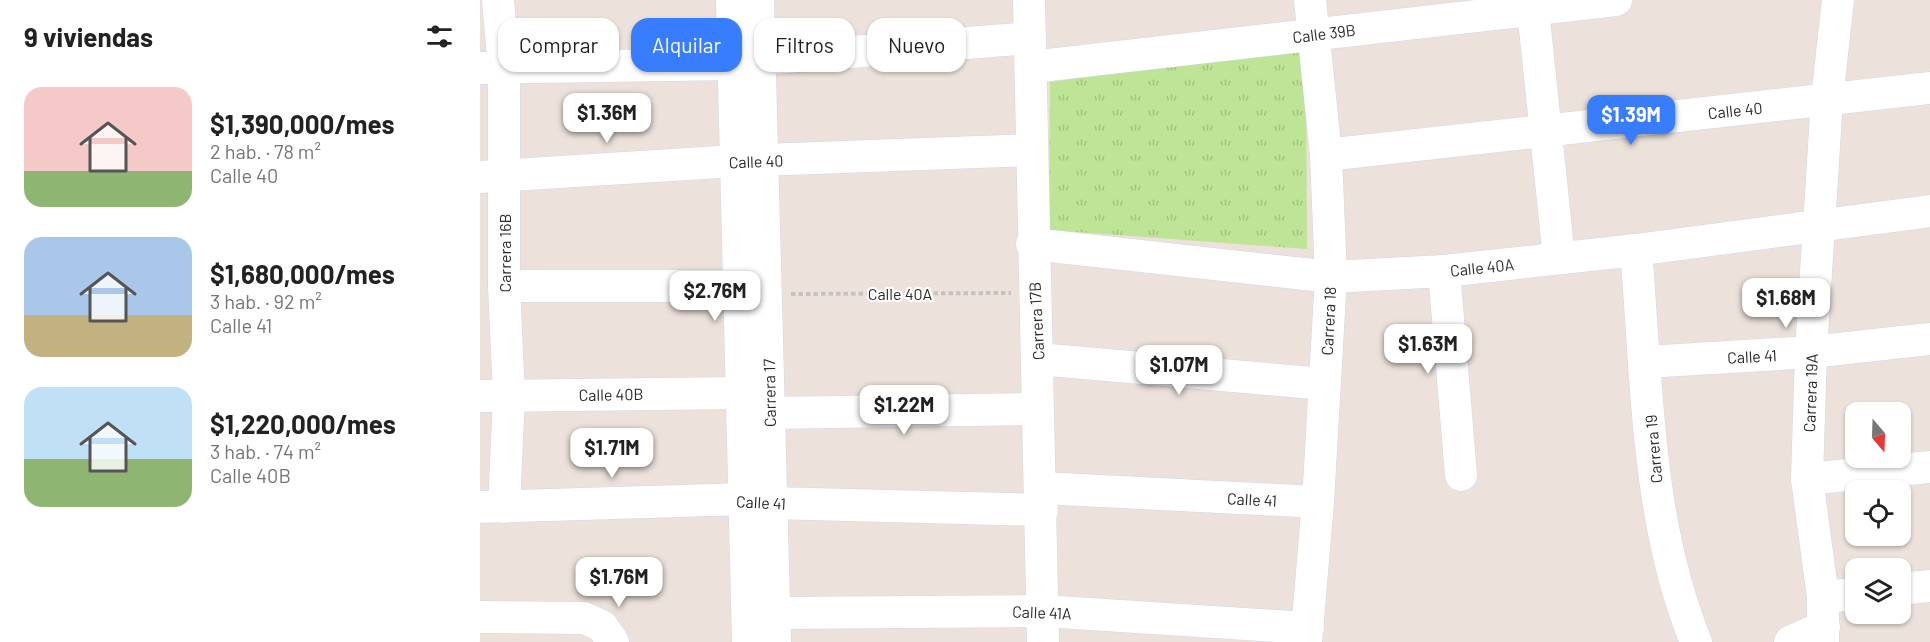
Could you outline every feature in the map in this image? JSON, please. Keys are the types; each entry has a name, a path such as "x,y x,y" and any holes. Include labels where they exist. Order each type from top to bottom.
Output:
{"street":[{"name":"Carrera 16B","path":"492,507 494,396 504,286 492,176 492,68 498,0"},
{"name":"Carrera 17","path":"732,0 747,61"},
{"name":"Carrera 17","path":"748,642 758,501 769,413 753,290 749,161 747,61 758,0"},
{"name":"Carrera 17B","path":"1029,0 1032,244 1042,499 1043,642"},
{"name":"Carrera 18","path":"1307,635 1318,502 1331,277 1326,155 1310,0"},
{"name":"Calle 39B","path":"492,68 1031,52 1313,35 1532,5 1616,0"},
{"name":"Carrera 19A","path":"1823,622 1807,479 1811,352 1821,225 1827,99 1838,0"},
{"path":"1532,5 1548,131 1560,258"},
{"name":"Calle 40","path":"1326,155 1930,88"},
{"name":"Calle 40","path":"492,176 749,161 1032,150"},
{"name":"Calle 40A","path":"1032,244 1331,277 1443,271 1636,250 1930,210"},
{"name":"Carrera 19","path":"1636,250 1657,494 1664,542 1678,599 1696,642"},
{"path":"1443,271 1461,475"},
{"path":"504,286 753,290"},
{"name":"Carrera 17","path":"753,290 742,393 775,627"},
{"name":"Calle 41","path":"1646,362 1811,352 1930,339"},
{"path":"1038,359 1325,384"},
{"name":"Calle 40B","path":"494,396 742,393"},
{"path":"769,413 1038,410"},
{"path":"1807,479 1930,467"},
{"name":"Calle 41","path":"492,507 758,501 1042,499 1318,502"},
{"path":"1911,588 1930,586"},
{"path":"1790,642 1823,622 1845,603"},
{"name":"Calle 41A","path":"775,627 1043,611 1307,635"},
{"path":"480,617 524,629 584,618 602,626 613,642"}],"path":[{"name":"Calle 40A","path":"753,290 1034,293"}],"green space":[{"path":"1306,47 1307,249 1049,230 1050,82"}]}
